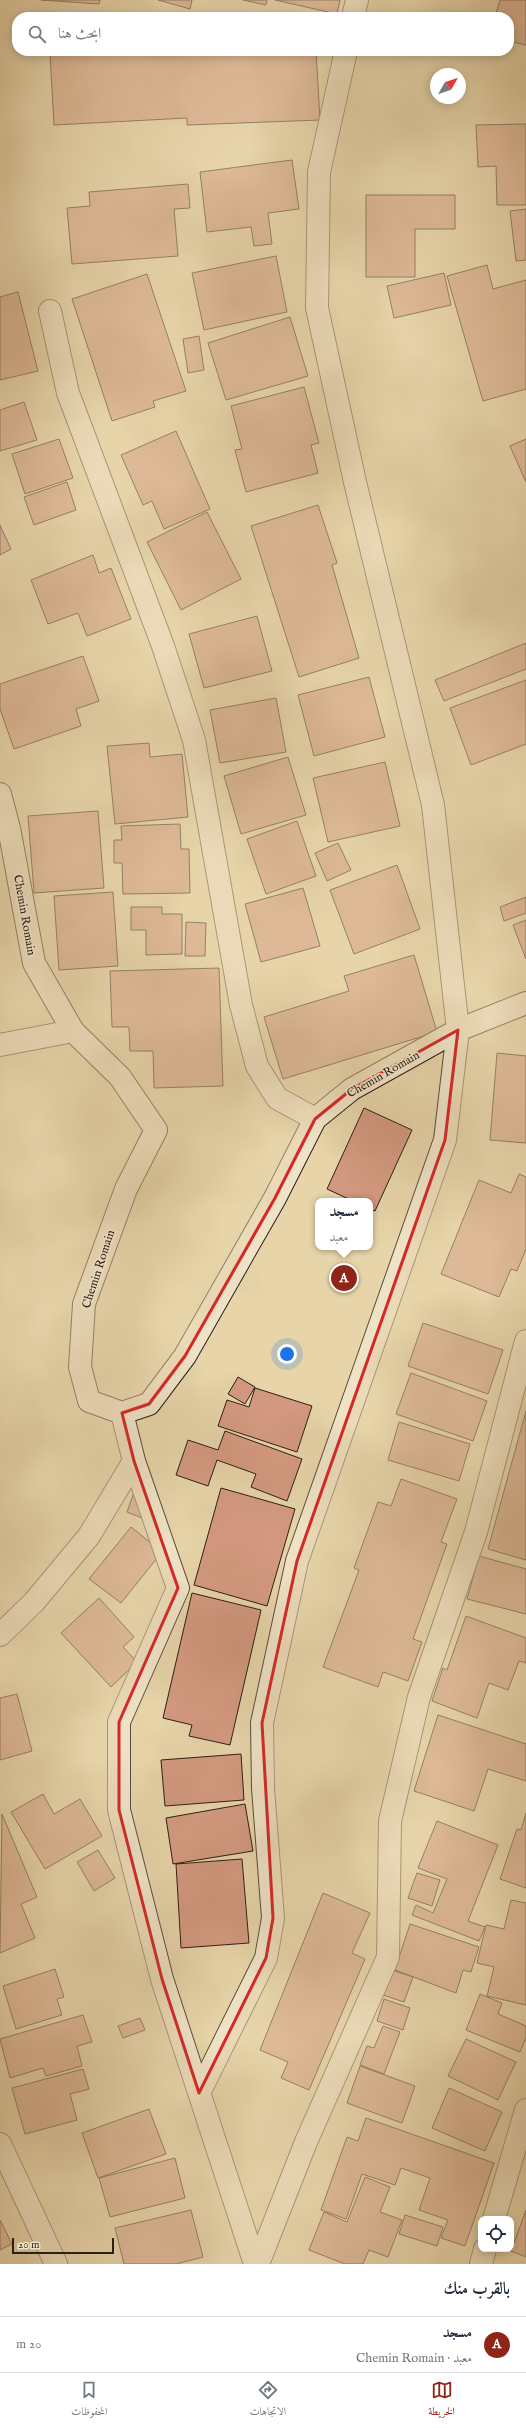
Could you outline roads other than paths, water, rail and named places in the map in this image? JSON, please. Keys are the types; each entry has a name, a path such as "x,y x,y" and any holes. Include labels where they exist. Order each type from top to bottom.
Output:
{"street":[{"path":"354,12 357,0"},
{"path":"199,2093 266,1958 273,1918 263,1788 262,1723 297,1561 445,1140 458,1030 433,805 355,482 317,308 319,172 345,56"},
{"path":"50,310 68,393 163,646 194,740 241,1005 257,1066 276,1098 315,1119"},
{"name":"Chemin Romain","path":"0,794 9,828 34,963 73,1031 120,1077 156,1130 126,1189 84,1304 80,1367 89,1401 122,1413 149,1404 185,1356 276,1198 315,1119 352,1089 458,1030 526,1003"},
{"path":"0,1045 73,1031"},
{"path":"258,2264 306,2142 388,1957 390,1821 419,1697 476,1532 526,1341"},
{"path":"122,1413 134,1461 178,1588 118,1722 119,1810 162,1979 255,2264"},
{"path":"0,1635 34,1602 89,1536 134,1461"},
{"path":"495,2216 526,2110"},
{"path":"0,2144 56,2264"},
{"path":"481,2264 484,2252"}],"place":[{"name":"مسجد","path":"344,1278"}]}
